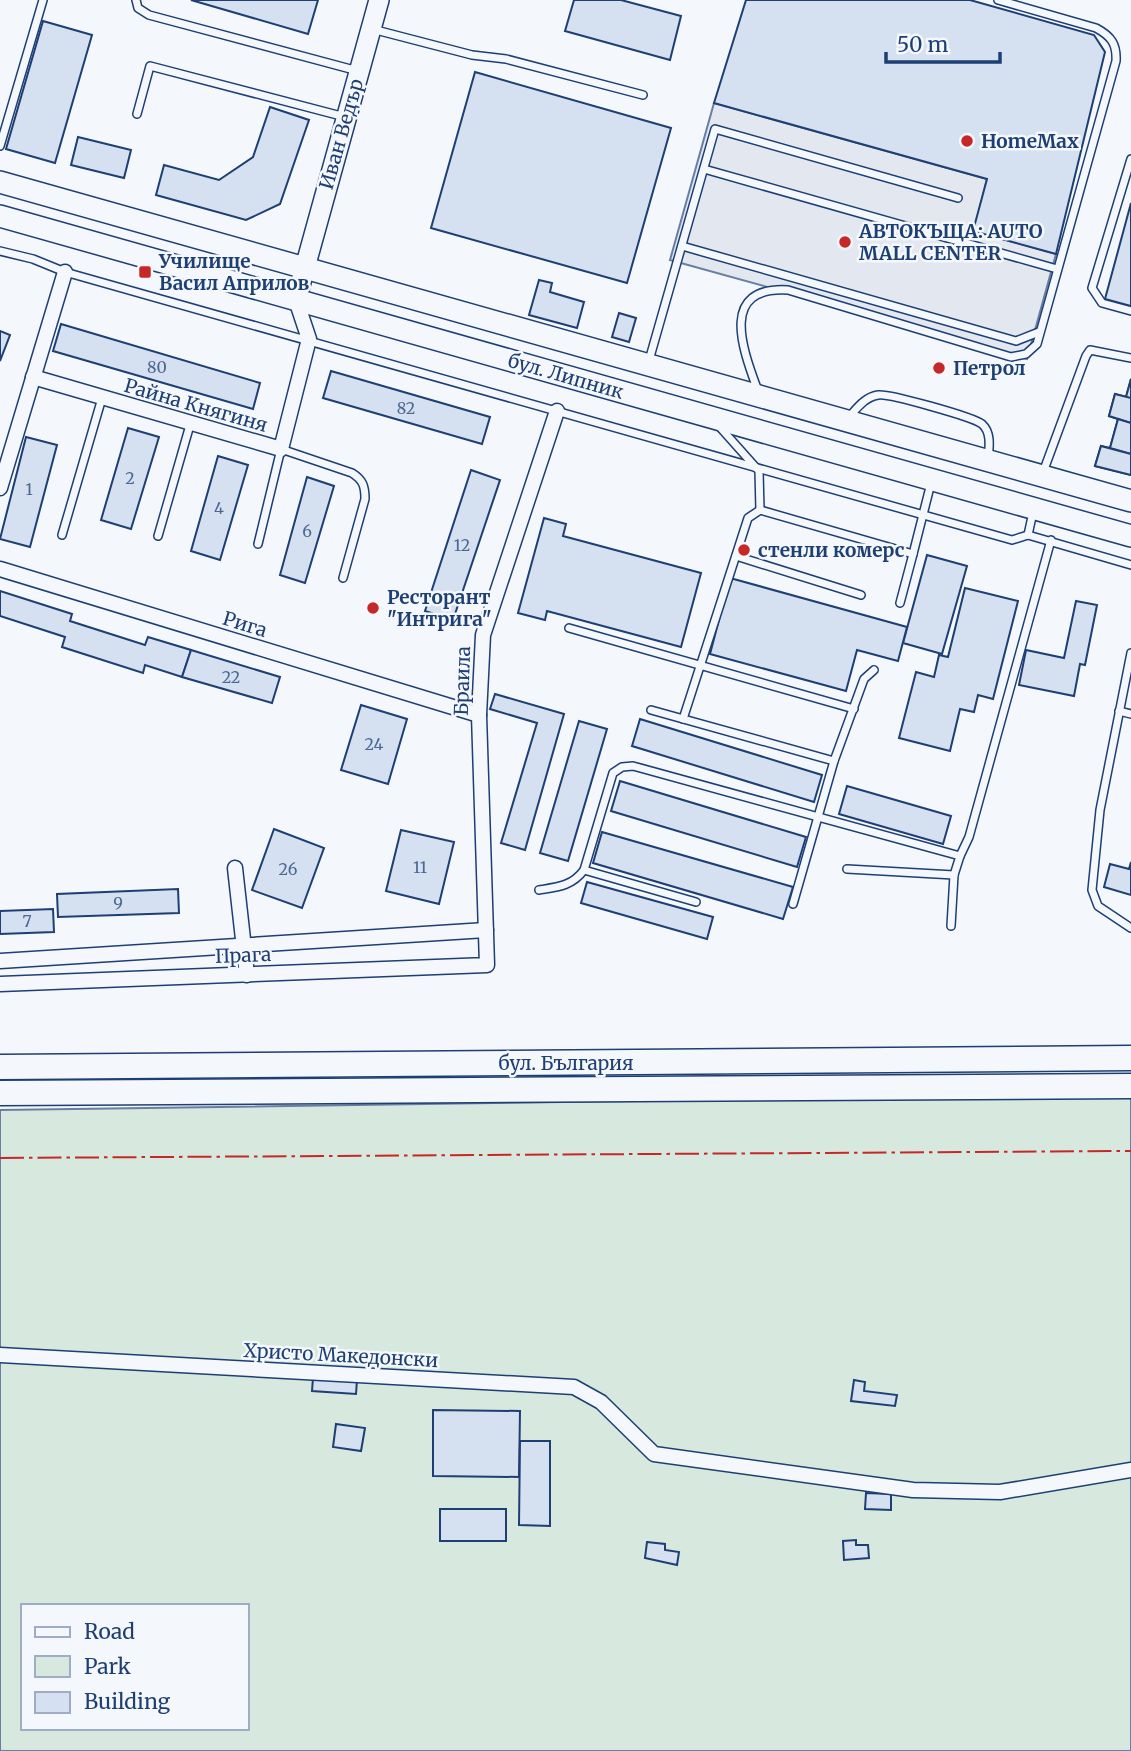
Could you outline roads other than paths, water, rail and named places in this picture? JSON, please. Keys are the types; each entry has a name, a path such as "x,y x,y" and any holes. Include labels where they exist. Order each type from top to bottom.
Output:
{"highway":[{"name":"бул. България","path":"0,1067 1131,1058"},
{"name":"бул. България","path":"0,1093 1131,1086"}],"main road":[{"name":"бул. Липник","path":"0,183 1131,501"},
{"name":"бул. Липник","path":"0,216 1033,506 1131,536"},
{"path":"1033,506 1042,476"}],"street":[{"name":"Иван Ведър","path":"296,300 379,0"},
{"path":"0,488 65,272"},
{"path":"296,300 309,339"},
{"name":"Райна Княгиня","path":"33,377 190,425 281,449 309,339"},
{"name":"Браила","path":"487,965 479,715 483,635 557,411"},
{"name":"Рига","path":"0,569 479,715"},
{"path":"234,868 247,975"},
{"path":"0,961 486,930"},
{"name":"Прага","path":"0,984 487,965"},
{"name":"Христо Македонски","path":"0,1354 574,1387 601,1402 654,1454 913,1490 1000,1492 1131,1470"}],"lane":[{"path":"0,146 43,0"},
{"path":"136,0 138,8 149,15 359,72"},
{"path":"760,396 746,357 739,319 748,300 767,289 788,290 1011,357 1027,354 1037,344 1116,61 1116,49 1109,35 1096,28 999,0"},
{"path":"371,29 472,55 506,59 643,95"},
{"path":"137,114 150,66 346,117"},
{"path":"648,364 715,129 958,198"},
{"path":"1131,159 1093,288 1102,303 1131,311"},
{"path":"704,169 1057,269"},
{"path":"682,246 1016,341 1039,332"},
{"path":"0,251 759,471 1012,540 1028,535 1131,565"},
{"path":"1042,476 1090,350 1097,349 1131,358"},
{"path":"845,421 866,400 881,394 982,424 990,442 988,460"},
{"path":"62,535 102,398"},
{"path":"709,416 759,471 760,510"},
{"path":"158,536 190,425"},
{"path":"258,544 281,449 361,479 365,487 365,499 344,579"},
{"path":"900,603 933,478"},
{"path":"1028,535 1033,506"},
{"path":"683,719 748,518 760,510 913,554"},
{"path":"951,926 954,876 969,837 1051,540"},
{"path":"736,556 861,594"},
{"path":"569,628 854,709"},
{"path":"1131,653 1100,810 1092,890 1098,906 1131,928"},
{"path":"793,904 834,761 864,679 874,670"},
{"path":"651,710 834,761"},
{"path":"1119,711 1131,714"},
{"path":"539,890 568,885 584,870 613,773 622,767 657,772 960,856"},
{"path":"847,869 954,876"},
{"path":"584,870 696,902"}],"place":[{"name":"HomeMax","path":"967,141"},
{"name":"АВТОКЪЩА: AUTO MALL CENTER","path":"845,242"},
{"name":"Училище Васил Априлов","path":"145,272"},
{"name":"Петрол","path":"939,368"},
{"name":"стенли комерс","path":"744,550"},
{"name":"Ресторант \"Интрига\"","path":"373,608"}]}
